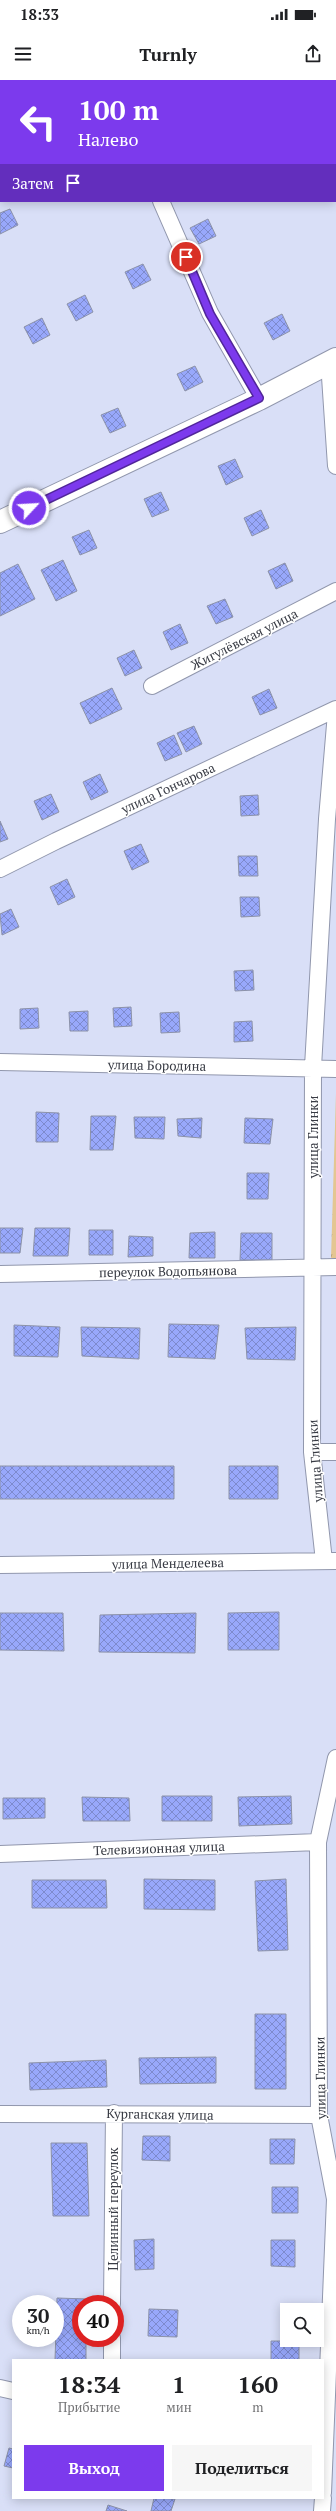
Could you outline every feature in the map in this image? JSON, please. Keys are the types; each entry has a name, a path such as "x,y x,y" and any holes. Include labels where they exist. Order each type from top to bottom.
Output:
{"street":[{"path":"161,202 210,314 259,398"},
{"path":"0,522 259,398 332,360 336,466"},
{"name":"Жигулёвская улица","path":"152,686 336,591"},
{"name":"улица Гончарова","path":"0,869 56,841 336,709"},
{"name":"улица Глинки","path":"330,1561 312,1452 313,1067 331,820 336,713"},
{"name":"улица Бородина","path":"0,1062 313,1067 336,1069"},
{"name":"переулок Водопьянова","path":"0,1274 336,1267"},
{"path":"312,1452 336,1452"},
{"name":"улица Менделеева","path":"0,1565 330,1561"},
{"name":"улица Глинки","path":"324,2489 328,2475 335,2199 319,2115 318,1842 336,1758"},
{"name":"Телевизионная улица","path":"0,1854 318,1842"},
{"name":"Курганская улица","path":"0,2114 114,2113 319,2115"},
{"name":"Целинный переулок","path":"112,2295 114,2113"},
{"path":"112,2347 112,2359"},
{"path":"0,2388 12,2391"},
{"path":"322,2511 323,2499"}],"green space":[{"path":"336,1093 336,1258 331,1258"}],"building":[{"path":"10,209 18,225 0,234 0,213"},
{"path":"208,219 216,236 199,244 190,228"},
{"path":"143,264 151,280 133,289 125,272"},
{"path":"85,295 93,312 76,321 67,304"},
{"path":"282,314 290,331 273,340 264,323"},
{"path":"42,318 50,335 33,344 24,327"},
{"path":"195,366 203,382 185,391 177,374"},
{"path":"118,408 126,426 110,433 101,415"},
{"path":"235,459 243,477 226,485 218,466"},
{"path":"161,492 169,510 152,517 144,499"},
{"path":"261,510 269,528 252,536 244,518"},
{"path":"89,530 97,548 80,555 72,537"},
{"path":"63,560 77,591 56,601 41,570"},
{"path":"285,563 293,581 276,589 268,571"},
{"path":"18,564 35,599 0,616 0,573"},
{"path":"225,599 233,617 216,624 207,606"},
{"path":"180,624 188,643 171,650 163,632"},
{"path":"134,650 142,668 125,676 117,658"},
{"path":"112,688 122,709 90,724 80,703"},
{"path":"269,689 277,708 260,715 252,697"},
{"path":"194,726 202,744 186,752 177,733"},
{"path":"174,735 182,754 165,761 157,743"},
{"path":"100,774 108,792 91,800 83,782"},
{"path":"51,794 59,812 42,820 34,801"},
{"path":"258,795 259,815 241,816 240,796"},
{"path":"0,821 8,839 0,842"},
{"path":"141,844 149,862 132,870 124,851"},
{"path":"238,856 257,856 258,876 239,876"},
{"path":"67,879 75,897 58,905 50,887"},
{"path":"240,897 259,897 260,916 241,917"},
{"path":"11,909 19,927 2,935 0,914"},
{"path":"253,970 254,990 235,991 234,971"},
{"path":"131,1007 132,1026 114,1027 113,1008"},
{"path":"38,1008 39,1028 20,1029 20,1009"},
{"path":"88,1011 88,1031 70,1031 69,1012"},
{"path":"179,1012 180,1032 161,1033 160,1013"},
{"path":"252,1021 253,1041 234,1042 234,1022"},
{"path":"36,1112 59,1113 58,1142 36,1142"},
{"path":"91,1116 116,1116 113,1150 90,1150"},
{"path":"134,1117 165,1117 164,1139 135,1138"},
{"path":"202,1118 201,1138 178,1136 177,1119"},
{"path":"245,1118 273,1119 270,1144 244,1143"},
{"path":"247,1173 269,1173 268,1199 247,1199"},
{"path":"0,1228 23,1228 20,1253 0,1253"},
{"path":"35,1228 70,1228 68,1256 33,1256"},
{"path":"89,1230 113,1230 113,1255 89,1255"},
{"path":"215,1232 215,1258 189,1258 190,1233"},
{"path":"241,1233 272,1233 272,1260 240,1260"},
{"path":"129,1236 153,1237 153,1256 128,1257"},
{"path":"169,1324 219,1325 215,1359 168,1357"},
{"path":"14,1325 60,1327 58,1357 14,1356"},
{"path":"81,1327 140,1328 139,1359 82,1356"},
{"path":"296,1327 295,1360 247,1359 245,1328"},
{"path":"0,1466 174,1466 174,1499 0,1499"},
{"path":"229,1466 278,1466 278,1499 229,1499"},
{"path":"279,1612 279,1650 228,1650 228,1613"},
{"path":"0,1613 63,1613 64,1651 0,1650"},
{"path":"196,1613 195,1653 99,1652 100,1615"},
{"path":"162,1796 212,1796 212,1821 162,1821"},
{"path":"291,1796 292,1824 239,1826 238,1797"},
{"path":"82,1797 129,1798 130,1821 83,1821"},
{"path":"3,1798 45,1798 45,1818 3,1819"},
{"path":"144,1879 215,1880 215,1910 144,1909"},
{"path":"286,1879 288,1950 258,1951 255,1881"},
{"path":"32,1880 106,1880 107,1908 32,1908"},
{"path":"255,2014 286,2014 286,2089 255,2089"},
{"path":"216,2057 216,2083 140,2084 139,2058"},
{"path":"106,2060 107,2087 30,2090 29,2063"},
{"path":"143,2136 170,2136 170,2161 142,2160"},
{"path":"270,2139 295,2139 294,2164 270,2164"},
{"path":"51,2143 87,2143 89,2216 53,2216"},
{"path":"272,2187 298,2187 298,2213 272,2213"},
{"path":"154,2239 154,2269 135,2270 134,2240"},
{"path":"271,2240 295,2240 295,2267 271,2266"},
{"path":"64,2298 72,2298 72,2347 86,2347 86,2359 55,2359 55,2347 64,2347"},
{"path":"149,2309 178,2310 177,2337 148,2336"},
{"path":"271,2341 280,2341 280,2347 299,2347 299,2359 271,2359"},
{"path":"9,2448 12,2449 12,2468 4,2466"},
{"path":"154,2499 175,2499 171,2511 151,2511"},
{"path":"108,2505 127,2511 106,2511"}],"route":[{"path":"29,508 259,398 210,314 186,257"}]}
